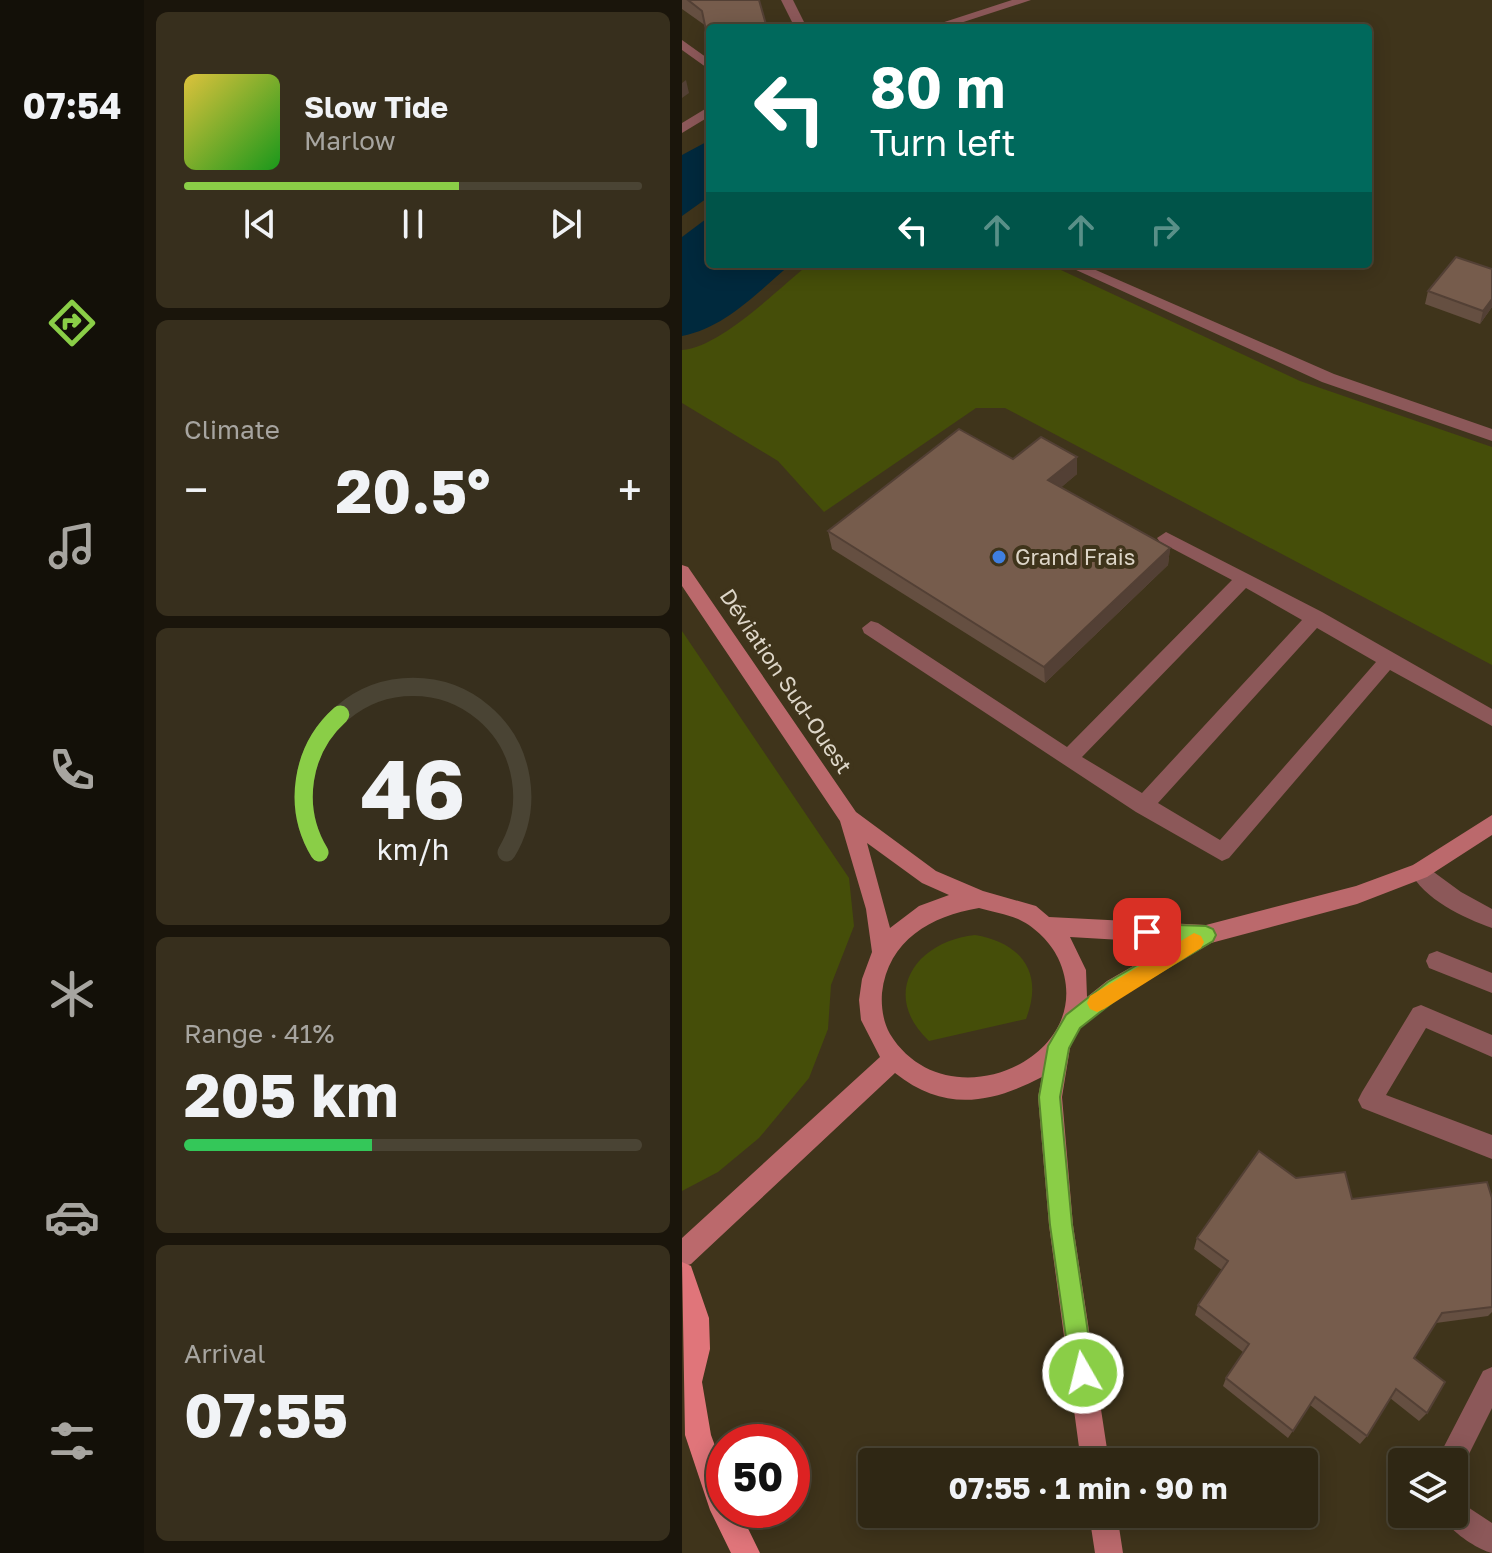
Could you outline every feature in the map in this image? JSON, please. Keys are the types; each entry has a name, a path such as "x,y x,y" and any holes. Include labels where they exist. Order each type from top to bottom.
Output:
{"main road":[{"name":"Déviation Sud-Ouest","path":"682,572 849,818"},
{"path":"849,818 929,877 979,899"},
{"path":"849,818 877,909 883,952"},
{"path":"1073,1021 1115,988 1206,935 1357,895 1420,871 1492,824"},
{"path":"979,899 1006,902 1030,911 1050,926 1066,946 1076,969 1079,995 1073,1021 1059,1046 1040,1066 988,1088 960,1089 932,1084 908,1071 885,1049 872,1020 870,997 873,973 883,952 901,930 924,914 951,903 979,899"},
{"path":"1050,926 1206,935"},
{"path":"1059,1046 1050,1097 1051,1111 1061,1225 1093,1448"},
{"path":"682,1255 895,1058"},
{"path":"682,1275 692,1293 699,1330 686,1389 706,1458"},
{"path":"733,1528 746,1553"},
{"path":"1105,1528 1109,1553"}],"street":[{"path":"787,0 799,24"},
{"path":"945,24 1025,0"},
{"path":"682,44 706,63"},
{"path":"682,129 706,113"},
{"path":"1079,268 1328,378 1492,435"},
{"path":"1166,538 1316,617 1492,718"},
{"path":"1068,758 1244,579"},
{"path":"1143,806 1316,617"},
{"path":"871,628 1143,806 1222,852 1388,660"},
{"path":"1420,871 1435,887 1463,907 1492,919"},
{"path":"1437,961 1492,983"},
{"path":"1492,1046 1421,1015 1370,1100 1492,1147"},
{"path":"1457,1448 1492,1380"},
{"path":"1468,1522 1492,1540"}],"green space":[{"path":"804,268 1057,268 1300,381 1492,447 1492,665 1005,408 976,408 824,512 778,461 682,403 682,350 714,339"},
{"path":"682,631 849,878 854,926 831,985 828,1029 809,1078 759,1138 718,1172 682,1191"},
{"path":"975,935 1005,945 1025,963 1032,988 1026,1019 929,1041 914,1023 907,1005 906,988 911,973 921,959 936,947"}],"water":[{"path":"706,142 706,199 682,216 682,155"},
{"path":"706,219 706,268 786,268 727,317 698,332 682,336 682,237"}],"building":[{"path":"688,0 759,0 766,24 706,24 706,30 702,11"},
{"path":"1456,257 1492,269 1492,299 1483,311 1428,291"},
{"name":"Grand Frais","path":"959,429 1013,459 1041,437 1077,457 1048,480 1170,548 1044,667 828,531"},
{"path":"1259,1151 1296,1178 1345,1172 1352,1199 1487,1182 1492,1198 1492,1307 1442,1313 1414,1358 1445,1382 1427,1413 1396,1389 1367,1436 1315,1397 1293,1431 1226,1378 1249,1344 1198,1305 1228,1261 1197,1238"}],"slow traffic":[{"path":"1097,1003 1115,988 1194,942"}],"place":[{"name":"Grand Frais","path":"999,557"}],"route":[{"path":"1083,1373 1061,1225 1050,1097 1059,1046 1073,1021 1115,988 1206,935 1147,932"}]}
